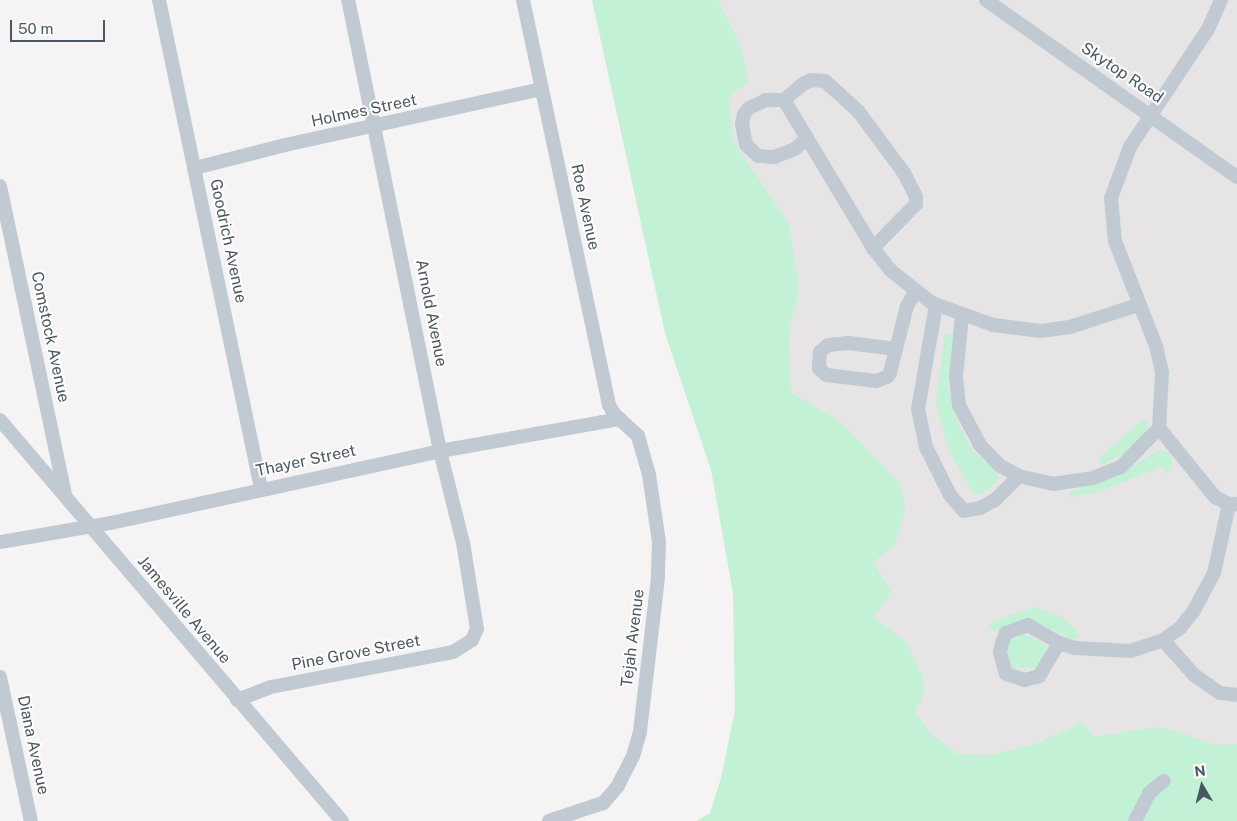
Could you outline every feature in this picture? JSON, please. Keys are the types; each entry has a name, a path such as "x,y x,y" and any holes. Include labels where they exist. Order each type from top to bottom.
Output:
{"street":[{"name":"Goodrich Avenue","path":"159,0 261,488"},
{"name":"Arnold Avenue","path":"348,0 440,451 463,543 476,633"},
{"name":"Roe Avenue","path":"523,0 609,405 620,419"},
{"name":"Skytop Road","path":"986,0 1151,113 1237,177"},
{"path":"1059,643 1039,676 1025,680 1006,674 1000,653 1006,633 1028,625 1059,643 1075,648 1130,651 1163,640 1180,628 1193,612 1214,573 1233,504 1215,497 1160,428 1162,373 1156,346 1138,305 1115,241 1110,198 1118,174 1151,113 1208,30 1221,0"},
{"path":"807,138 795,149 774,157 758,156 746,145 742,125 744,114 766,100 784,100 803,84 811,80 825,81 858,111 904,173 916,197 916,204 873,248"},
{"name":"Holmes Street","path":"195,168 541,90"},
{"path":"784,100 873,248 915,292 936,305 993,325 1041,331 1070,327 1138,305"},
{"name":"Comstock Avenue","path":"0,186 65,496"},
{"path":"896,349 832,344 821,350 819,368 826,375 884,379 890,373 908,306 915,292"},
{"path":"936,305 918,410 926,447 950,495 964,510 980,508 995,500 1019,476"},
{"path":"962,315 956,377 959,405 980,445 999,464 1019,476 1053,484 1093,478 1122,466 1160,428"},
{"name":"Thayer Street","path":"0,542 90,526 440,451 620,419"},
{"name":"Tejah Avenue","path":"549,821 603,803 618,786 633,756 640,732 658,578 658,521 638,436 620,419"},
{"name":"Jamesville Avenue","path":"0,420 342,821"},
{"name":"Pine Grove Street","path":"237,700 271,687 453,652 462,649 476,633"},
{"path":"1163,640 1194,675 1220,693 1237,695"},
{"name":"Diana Avenue","path":"0,677 31,821"},
{"path":"1135,821 1149,793 1164,781"}],"shaded area":[{"path":"630,0 1237,0 1237,821 848,821"}],"green space":[{"path":"592,0 718,0 742,49 748,83 729,96 732,140 789,224 799,291 789,330 791,393 838,420 900,483 905,509 895,545 873,562 891,592 874,618 906,642 923,677 924,694 915,712 929,732 957,754 989,755 1038,743 1083,722 1094,737 1155,727 1180,732 1214,745 1237,744 1237,821 696,821 710,813 721,778 735,710 733,593 711,470 665,333"},
{"path":"945,333 953,334 948,387 956,418 972,450 998,473 998,482 980,494 974,494 949,451 936,403"},
{"path":"1142,420 1148,420 1148,428 1128,451 1101,466 1099,458"},
{"path":"1158,450 1166,451 1172,458 1171,470 1166,474 1162,466 1102,491 1069,498 1070,492 1122,474"},
{"path":"1034,607 1060,616 1075,628 1079,637 1071,639 1030,619 1006,625 995,632 988,627 993,621"},
{"path":"1022,634 1047,645 1039,666 1032,669 1012,667 1007,657 1010,641"}]}
